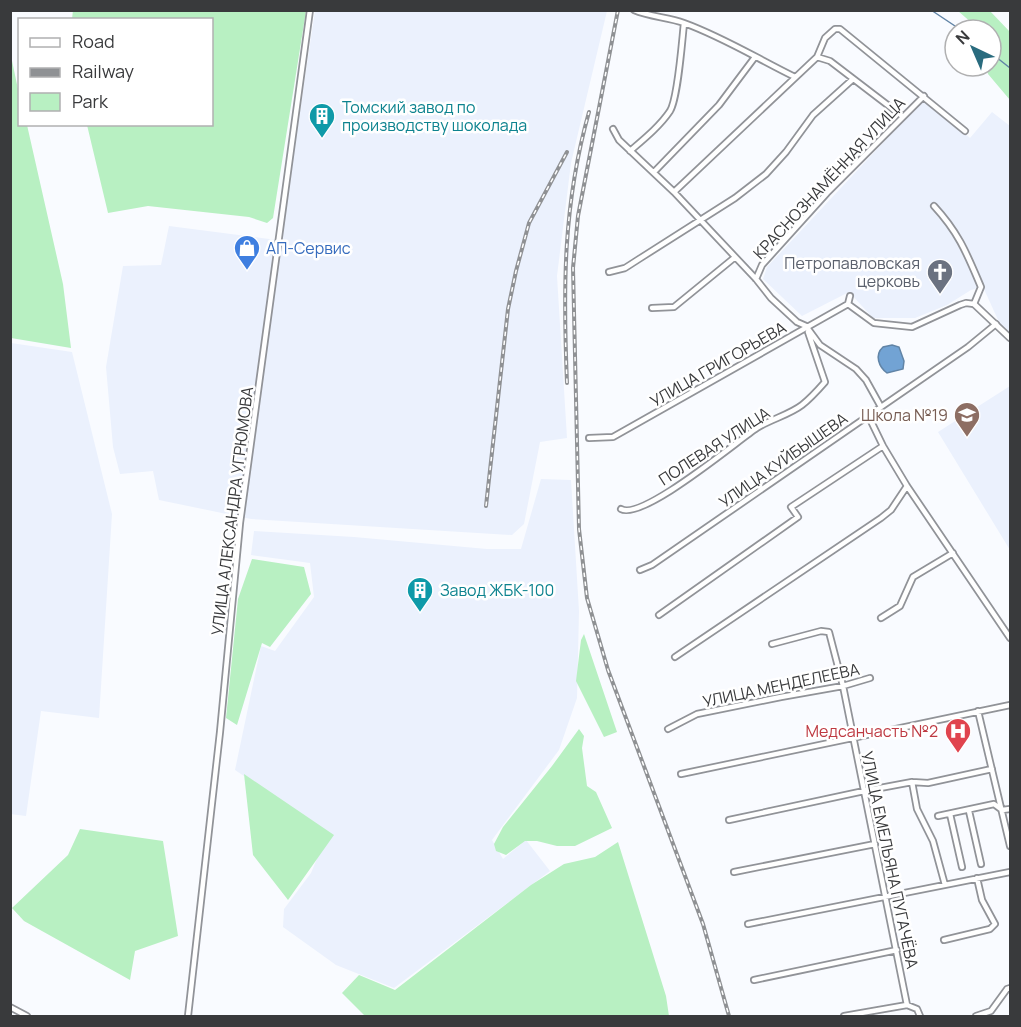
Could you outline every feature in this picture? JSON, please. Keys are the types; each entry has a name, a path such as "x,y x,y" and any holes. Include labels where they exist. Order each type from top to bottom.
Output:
{"street":[{"name":"УЛИЦА АЛЕКСАНДРА УГРЮМОВА","path":"188,1017 220,732 240,523 282,231 310,10"},
{"path":"634,10 646,15 662,16 717,36 795,77"},
{"path":"630,151 671,110 684,23"},
{"path":"674,192 817,57 825,38 835,28 840,29 965,131"},
{"path":"654,172 719,105 755,57"},
{"path":"817,57 830,61 902,116"},
{"path":"609,272 625,268 639,260 735,198 766,174 786,152 813,115 853,79"},
{"name":"КРАСНОЗНАМЁННАЯ УЛИЦА","path":"756,279 762,265 827,193 924,96"},
{"path":"613,129 619,140 674,192 771,298 797,322 806,327 820,345 861,374 881,407"},
{"path":"934,206 963,242 981,287 974,304"},
{"path":"652,308 674,308 734,258"},
{"path":"850,296 848,304 874,323 912,327 960,305 974,304 1011,338"},
{"name":"УЛИЦА ГРИГОРЬЕВА","path":"589,438 614,437 848,304"},
{"name":"УЛИЦА КУЙБЫШЕВА","path":"640,570 652,565 968,347 996,324"},
{"name":"ПОЛЕВАЯ УЛИЦА","path":"621,508 628,511 643,506 711,464 757,428 802,405 817,391 825,382 806,327"},
{"path":"868,415 906,486 1009,631 1011,638"},
{"path":"659,615 798,517 791,507 883,446"},
{"path":"675,657 881,518 891,510 906,486"},
{"path":"881,618 900,606 913,577 953,554"},
{"name":"УЛИЦА ЕМЕЛЬЯНА ПУГАЧЁВА","path":"772,644 829,632 843,686 907,1005"},
{"name":"УЛИЦА МЕНДЕЛЕЕВА","path":"668,729 697,714 843,686 870,678"},
{"path":"684,773 1011,705"},
{"path":"978,711 1011,846"},
{"path":"729,820 864,791 912,782 928,783 992,769"},
{"path":"912,782 917,809 933,841 945,885"},
{"path":"938,816 994,804 1002,810 1011,809"},
{"path":"969,811 981,864"},
{"path":"950,814 962,867"},
{"path":"735,872 874,844"},
{"path":"748,924 1011,872"},
{"path":"944,940 980,932 995,924 982,900 977,878"},
{"path":"754,980 897,950"},
{"path":"976,1017 991,1011 1007,989 1011,988"},
{"path":"844,1017 907,1005 917,1009 920,1017"},
{"path":"10,1007 27,1017"}],"shaded area":[{"path":"315,11 607,11 571,163 557,276 567,438 540,442 524,524 512,535 251,519 159,500 153,471 120,474 113,447 106,367 123,266 161,265 169,226 277,240 282,230"},
{"path":"924,99 970,138 992,112 1010,126 1010,333 999,322 983,287 971,290 947,305 915,318 873,318 849,292 802,316 763,279 767,267"},
{"path":"11,343 72,352 112,514 99,718 41,711 26,816 10,814"},
{"path":"1010,386 1010,550 938,432"},
{"path":"541,479 571,480 579,611 577,698 559,750 492,840 503,859 526,840 550,871 394,988 336,965 283,927 284,909 311,873 328,832 235,770 261,646 275,651 314,597 310,563 251,555 254,531 487,549 521,549"}],"green space":[{"path":"73,10 306,11 273,218 267,223 249,217 148,206 108,213 87,126 213,126 213,18 72,18"},
{"path":"958,11 990,11 997,18 966,18"},
{"path":"1003,25 1010,32 1010,100 991,78 1003,78"},
{"path":"11,56 18,89 18,126 27,126 63,284 71,348 11,338"},
{"path":"252,559 304,567 311,594 270,647 262,643 237,725 226,718 238,599"},
{"path":"584,634 617,732 604,737 576,681 581,640"},
{"path":"579,729 584,736 582,748 587,786 596,792 612,828 575,846 525,841 506,855 496,851 494,844 503,827"},
{"path":"244,774 334,835 288,900 253,855"},
{"path":"80,829 163,841 178,936 135,951 130,980 24,921 12,908 68,855"},
{"path":"618,842 666,996 669,1016 365,1016 342,993 359,975 395,990 531,885 564,864 595,857"}],"water":[{"path":"892,345 899,347 904,361 903,369 887,373 882,368 878,357 883,347"}],"waterway":[{"path":"931,10 943,18"},
{"path":"1003,62 1010,68"}],"railway":[{"path":"618,10 578,216 573,268 579,529 587,598 608,670 703,924 729,1016"},
{"path":"567,383 565,314 567,246 574,180 589,112"},
{"path":"486,506 508,309 516,271 529,223 567,152"}],"place":[{"name":"Томский завод по производству шоколада","path":"322,139"},
{"name":"АП-Сервис","path":"247,271"},
{"name":"Петропавловская церковь","path":"940,295"},
{"name":"Школа №19","path":"967,438"},
{"name":"Завод ЖБК-100","path":"420,613"},
{"name":"Медсанчасть №2","path":"958,754"}]}
